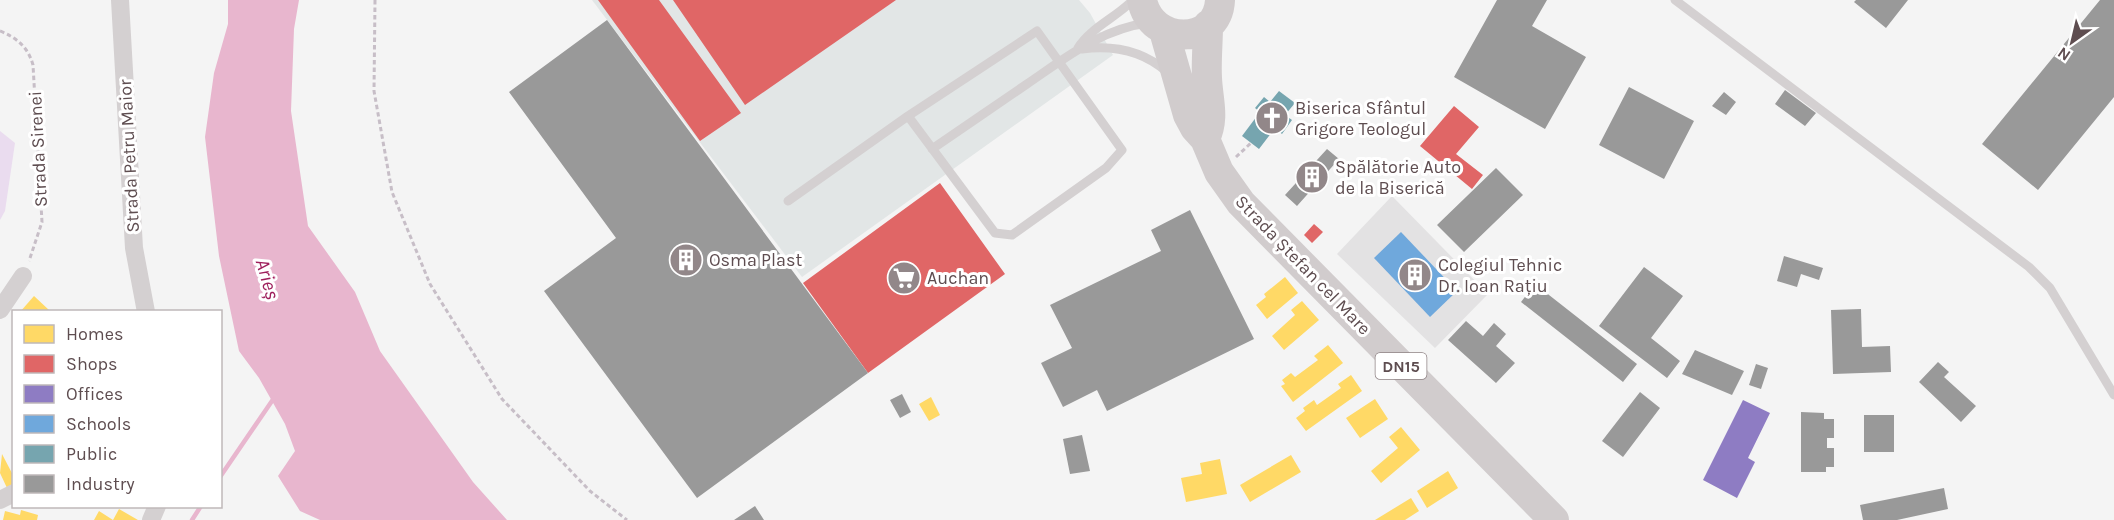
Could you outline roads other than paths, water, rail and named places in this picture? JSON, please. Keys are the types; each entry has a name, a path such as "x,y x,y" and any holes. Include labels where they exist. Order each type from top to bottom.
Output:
{"main road":[{"path":"1153,18 1184,36 1217,11"},
{"path":"1204,139 1211,126 1212,111 1207,79 1217,11"},
{"name":"Strada Ștefan cel Mare","path":"1153,18 1191,122 1204,139 1219,172 1241,202 1269,234 1548,517"}],"street":[{"name":"Strada Petru Maior","path":"120,0 134,248 146,310"},
{"path":"0,310 22,276"}],"lane":[{"path":"1077,50 1087,36 1123,11 1133,0"},
{"path":"1675,0 2029,267 2050,288 2114,395"},
{"path":"932,149 1077,50 1153,18"},
{"path":"788,201 908,116 1036,31 1122,150 1106,168 1012,235 994,233 908,116"},
{"path":"1077,50 1120,48 1144,56 1165,69 1178,82"}],"water":[{"name":"Arieș","path":"228,0 299,0 294,29 291,111 308,226 355,292 380,351 473,482 507,520 320,520 300,511 278,476 295,451 285,424 259,378 239,351 219,256 205,137 214,73 228,24"}],"waterway":[{"path":"222,474 274,398"},
{"path":"192,520 200,508"}],"place":[{"name":"Biserica Sfântul Grigore Teologul","path":"1272,118"},
{"name":"Spălătorie Auto de la Biserică","path":"1312,177"},
{"name":"Osma Plast","path":"686,260"},
{"name":"Colegiul Tehnic Dr. Ioan Rațiu","path":"1415,275"},
{"name":"Auchan","path":"904,278"}]}
